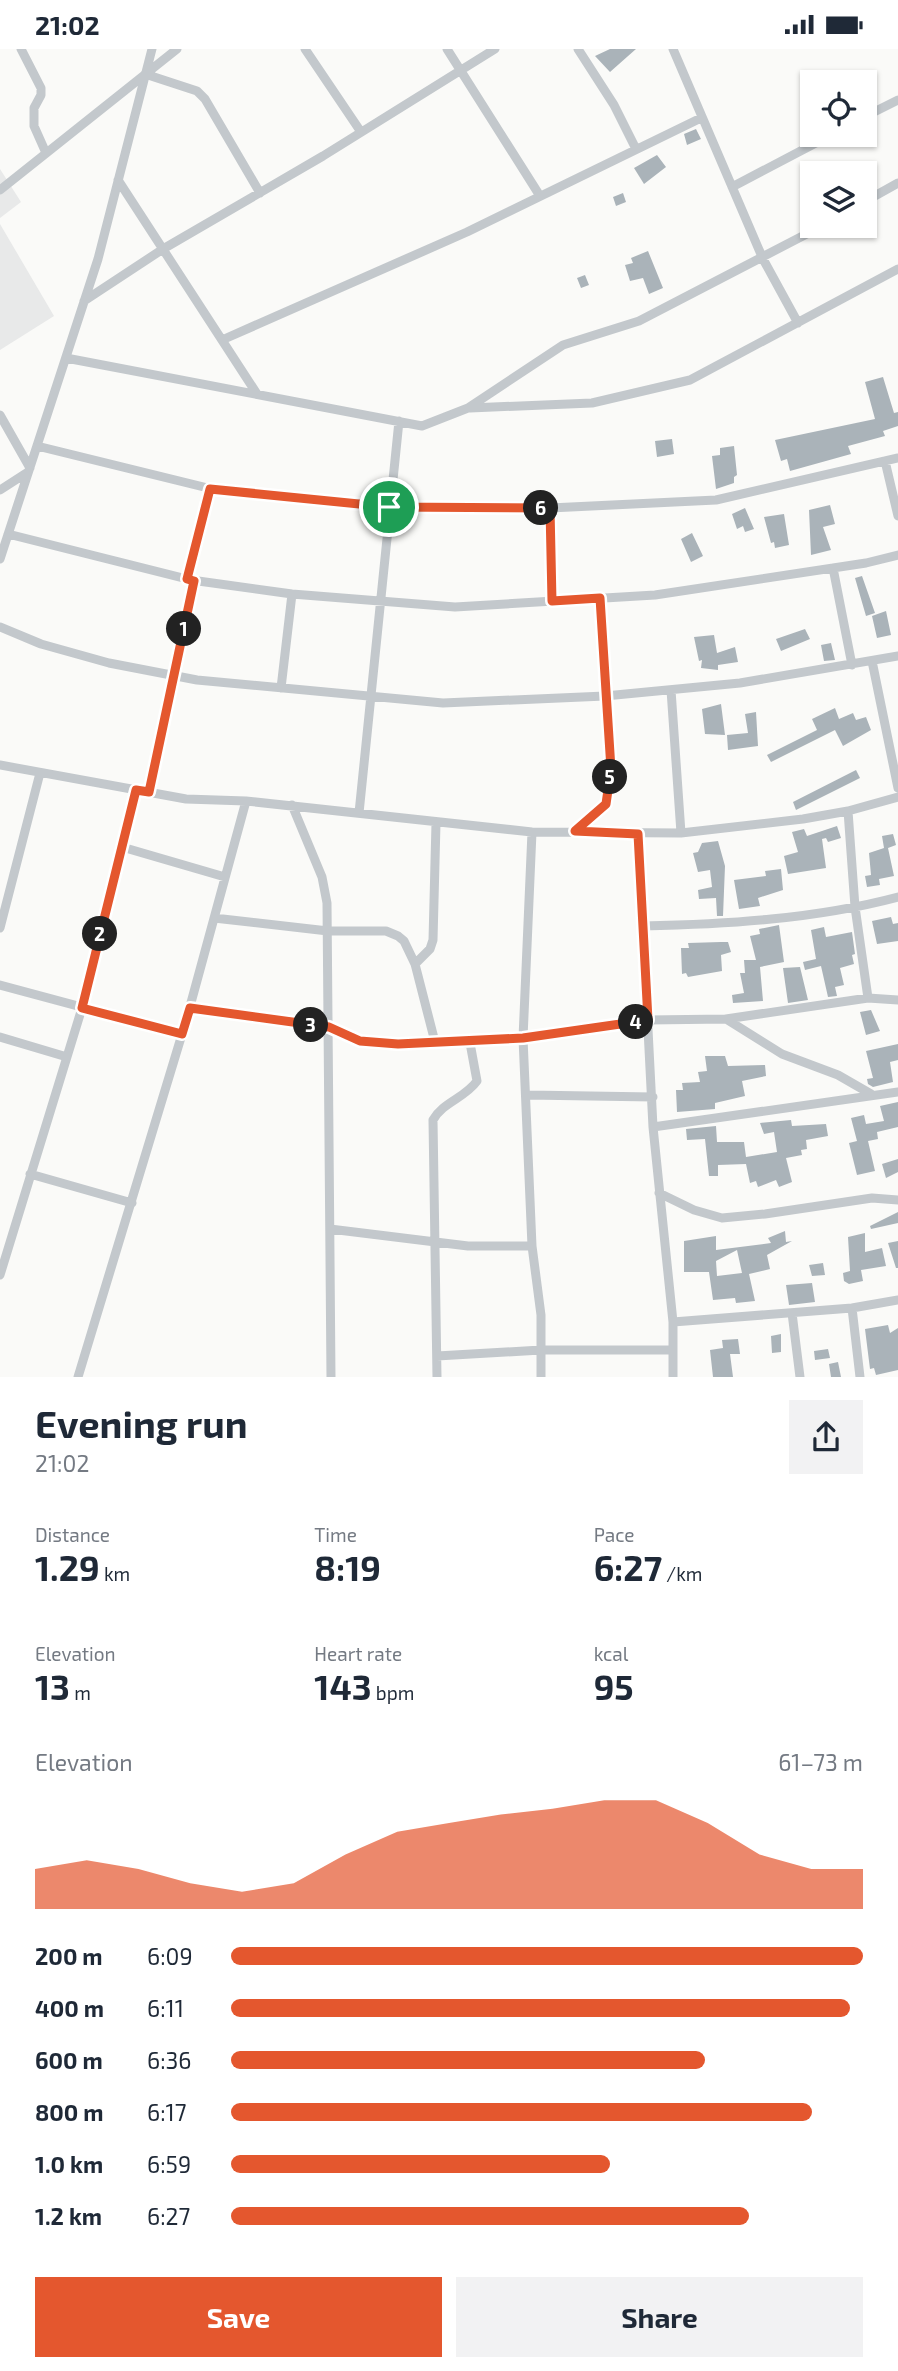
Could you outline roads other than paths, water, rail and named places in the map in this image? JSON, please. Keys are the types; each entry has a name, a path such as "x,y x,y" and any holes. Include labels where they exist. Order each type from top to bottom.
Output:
{"street":[{"path":"21,49 41,88 34,108 34,125 46,153"},
{"path":"0,559 84,302 152,49"},
{"path":"0,190 177,49"},
{"path":"305,49 361,132"},
{"path":"447,49 540,196"},
{"path":"84,302 163,249 495,49"},
{"path":"578,49 614,104 636,149"},
{"path":"673,49 763,259 798,323"},
{"path":"145,74 197,91 205,99 260,193"},
{"path":"877,110 898,100"},
{"path":"222,339 295,310 701,118"},
{"path":"732,187 808,147"},
{"path":"118,180 257,394"},
{"path":"877,195 898,183"},
{"path":"66,358 422,426 468,408 563,345 639,321 801,238"},
{"path":"468,408 592,403 690,380 898,269"},
{"path":"0,415 29,470"},
{"path":"359,813 399,421"},
{"path":"37,446 210,489 389,507 550,508 716,500 898,458"},
{"path":"885,461 898,516"},
{"path":"0,489 29,470"},
{"path":"149,792 210,489"},
{"path":"550,508 552,601"},
{"path":"8,534 190,580 292,594 455,607 655,595 833,568 898,555"},
{"path":"833,568 852,665"},
{"path":"281,688 292,594"},
{"path":"575,831 606,804 611,769 600,598"},
{"path":"0,627 41,644 174,675 443,703 606,696 740,683 898,656"},
{"path":"872,661 898,788"},
{"path":"671,690 681,833"},
{"path":"0,765 186,799 292,805 436,824 532,832 681,833 848,811 898,797"},
{"path":"0,928 40,773"},
{"path":"0,1275 82,1008 136,790"},
{"path":"78,1377 190,1008 246,801"},
{"path":"292,805 322,877 328,931 331,1377"},
{"path":"848,811 855,907 868,998"},
{"path":"415,964 430,950 433,940 436,824"},
{"path":"532,832 523,1038 528,1095 532,1246 539,1295 541,1377"},
{"path":"638,834 653,1127 673,1322 673,1377"},
{"path":"122,847 225,877"},
{"path":"643,926 731,924 855,907 898,897"},
{"path":"214,918 328,931 386,931 404,941 415,964 435,1042"},
{"path":"0,985 182,1034"},
{"path":"190,1008 329,1027 360,1041 398,1044 470,1043 648,1020 726,1019 868,998 898,1000"},
{"path":"726,1019 782,1054 838,1075 871,1094"},
{"path":"0,1037 67,1057"},
{"path":"438,1377 433,1120 438,1110 472,1089 477,1081 470,1043"},
{"path":"653,1127 898,1092"},
{"path":"528,1095 653,1097"},
{"path":"30,1174 132,1203"},
{"path":"659,1193 694,1210 722,1218 872,1198 898,1200"},
{"path":"330,1229 468,1247 532,1246"},
{"path":"673,1322 852,1308 898,1300"},
{"path":"852,1308 860,1377"},
{"path":"792,1313 800,1377"},
{"path":"437,1356 541,1350 673,1350"}]}
